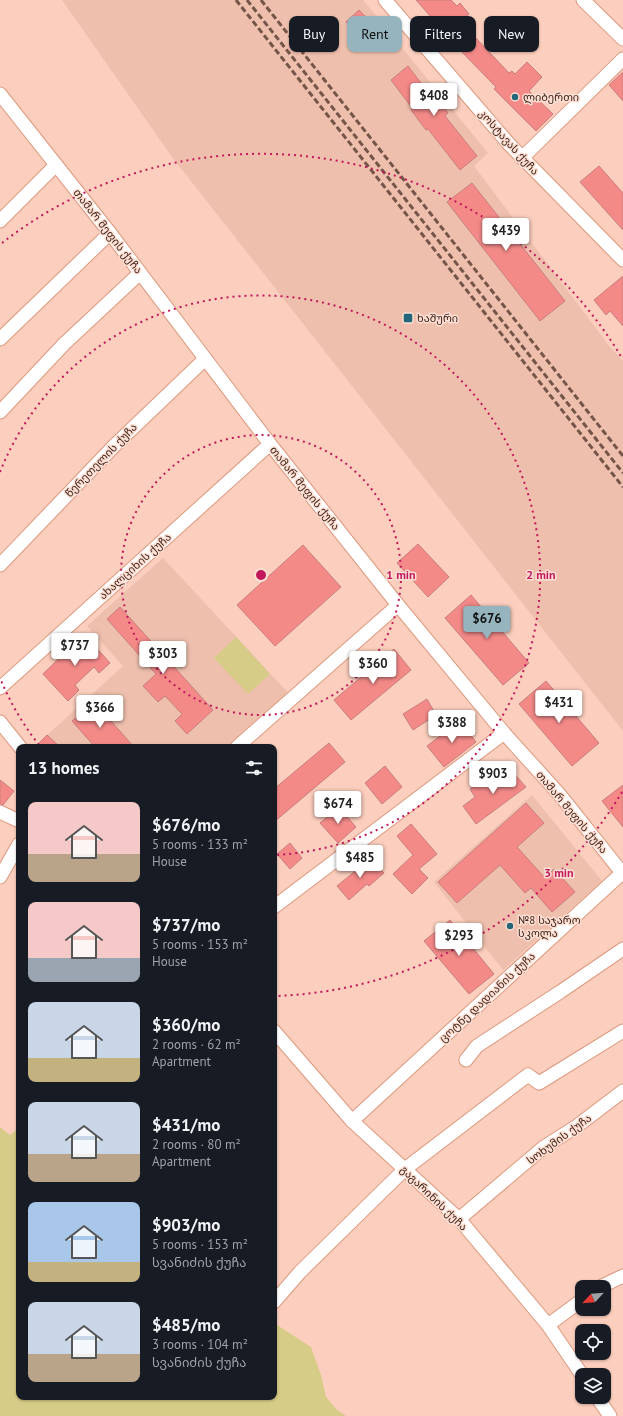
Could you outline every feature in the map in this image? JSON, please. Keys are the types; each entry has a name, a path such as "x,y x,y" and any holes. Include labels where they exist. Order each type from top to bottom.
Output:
{"street":[{"name":"კოსტავას ქუჩა","path":"385,0 522,158 623,260"},
{"path":"590,2 623,39"},
{"path":"522,158 623,59"},
{"name":"თამარ მეფის ქუჩა","path":"0,94 110,233 270,444 398,605 504,733 560,795 623,873"},
{"path":"0,221 56,165"},
{"path":"0,340 110,233"},
{"path":"0,412 64,344 140,273"},
{"name":"წერეთელის ქუჩა","path":"0,565 114,446 205,359"},
{"name":"ახალციხის ქუჩა","path":"0,688 270,444"},
{"path":"240,744 398,605"},
{"path":"0,722 18,744"},
{"path":"277,905 504,733"},
{"path":"0,812 16,820"},
{"path":"0,877 16,849"},
{"name":"ცოტნე დადიანის ქუჩა","path":"352,1121 623,873"},
{"path":"466,1060 477,1046 623,949"},
{"path":"277,1299 300,1272 405,1169 528,1076 539,1083 623,1031"},
{"name":"გაგარინის ქუჩა","path":"277,1034 352,1121 459,1219 548,1325 577,1368"},
{"name":"სოხუმის ქუჩა","path":"459,1219 544,1147 577,1126 623,1092"},
{"path":"611,1282 623,1276"},
{"path":"548,1325 575,1305"},
{"path":"602,1404 610,1416"}],"shaded area":[{"path":"62,0 363,0 376,16 347,16 347,52 402,52 402,48 488,153 474,166 610,347 623,361 623,731 172,157"},
{"path":"163,558 294,699 243,744 37,744 123,666 87,626"},
{"path":"236,637 270,674 248,694 214,658"},
{"name":"№8 საჯარო სკოლა","path":"532,795 602,881 503,970 434,882"},
{"path":"0,1127 10,1135 16,1130 16,1400 277,1400 277,1325 311,1347 321,1375 326,1397 336,1409 346,1416 0,1416"}],"building":[{"path":"416,0 451,0 457,6 460,3 469,14 467,16 430,16"},
{"path":"359,10 365,16 352,16"},
{"path":"476,38 484,47 484,52 489,52 509,73 512,71 515,74 527,62 542,77 529,91 553,114 536,131 494,89 496,87 462,52 476,52"},
{"path":"408,66 427,91 430,88 448,113 445,116 477,156 460,170 428,129 426,130 391,80"},
{"path":"623,72 623,101 609,85"},
{"path":"599,166 623,193 623,230 580,182"},
{"path":"472,183 565,301 540,321 447,202"},
{"path":"623,276 623,326 610,311 606,315 594,300"},
{"path":"418,544 449,577 428,597 397,563"},
{"path":"303,545 341,587 275,646 237,605"},
{"path":"471,595 529,663 503,685 445,618"},
{"path":"120,607 213,710 187,734 175,721 182,714 165,696 158,702 143,686 156,674 107,619"},
{"path":"84,634 110,663 99,673 94,667 75,685 79,690 68,701 43,674"},
{"path":"394,649 411,670 351,720 334,700"},
{"path":"546,681 599,743 572,766 519,704"},
{"path":"427,699 436,715 413,730 403,714"},
{"path":"94,702 131,744 92,744 72,721"},
{"path":"460,721 476,742 444,767 427,746"},
{"path":"47,735 57,744 38,744"},
{"path":"329,743 345,762 277,819 277,786"},
{"path":"385,766 402,787 382,804 365,783"},
{"path":"510,769 526,787 476,824 463,806 475,797 470,789 484,778 490,786"},
{"path":"0,780 14,791 3,805 0,804"},
{"path":"623,785 623,827 602,801"},
{"path":"526,803 544,823 517,847 545,878 554,869 575,892 552,912 531,888 525,893 500,865 457,903 438,882"},
{"path":"339,807 356,827 338,843 320,823"},
{"path":"411,824 437,854 419,869 428,878 412,894 393,874 413,855 397,836"},
{"path":"290,843 302,858 290,869 277,854"},
{"path":"370,859 384,873 369,886 367,884 349,900 337,886"},
{"path":"450,920 494,974 469,994 424,941"}],"railway":[{"path":"236,0 623,487"},
{"path":"247,0 623,473"},
{"path":"261,0 623,456"}],"place":[{"name":"ლიბერთი","path":"515,97"},
{"name":"ხაშური","path":"408,318"},
{"name":"№8 საჯარო სკოლა","path":"510,926"}]}
